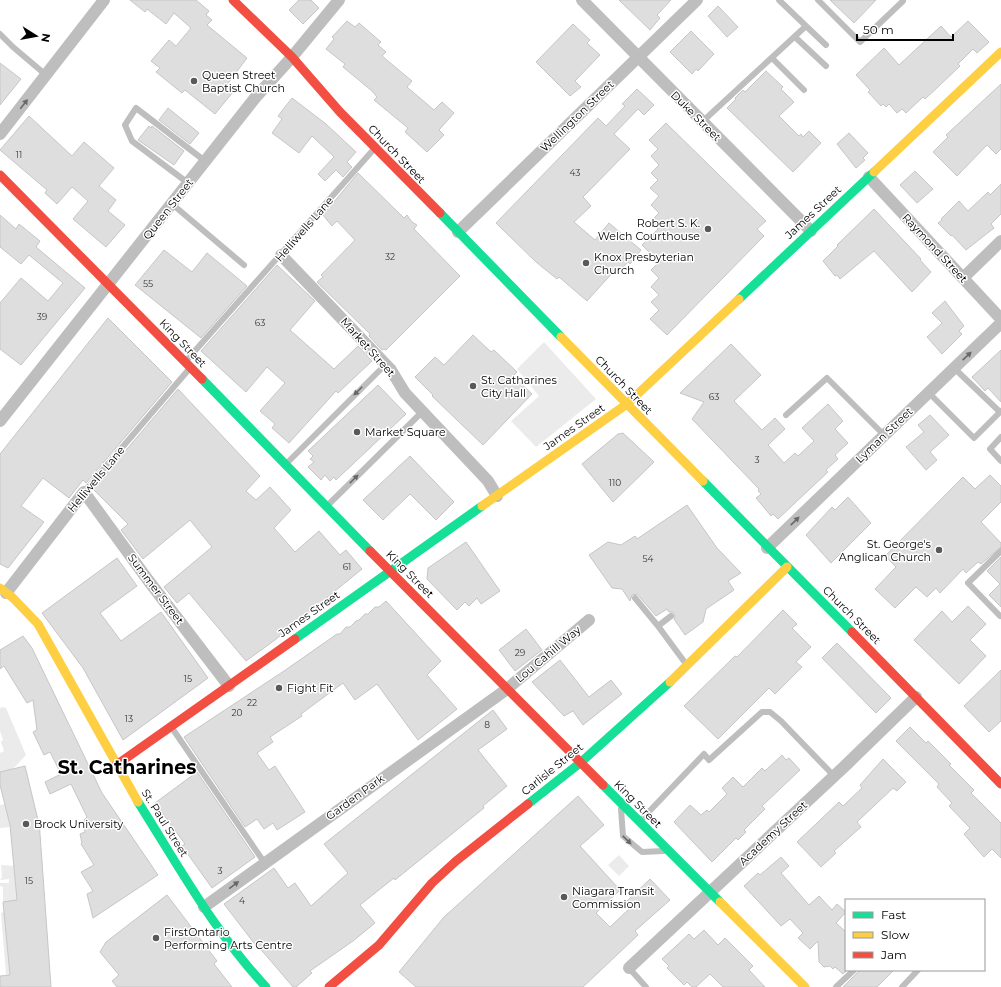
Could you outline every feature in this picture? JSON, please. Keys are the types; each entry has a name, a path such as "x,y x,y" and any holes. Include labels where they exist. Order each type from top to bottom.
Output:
{"street":[{"path":"0,134 104,0"},
{"name":"Church Street","path":"234,0 292,57 340,112 375,148 767,548 999,779"},
{"name":"Queen Street","path":"0,420 255,98 292,57 339,0"},
{"name":"Duke Street","path":"582,0 810,231"},
{"name":"Wellington Street","path":"458,232 697,0"},
{"name":"James Street","path":"115,766 626,404 1001,52"},
{"name":"King Street","path":"0,176 110,283 187,366 390,572 805,987"},
{"name":"Raymond Street","path":"868,177 1001,318"},
{"path":"963,278 1001,241"},
{"name":"Market Street","path":"281,255 386,364 404,393 488,481 497,496"},
{"name":"Lyman Street","path":"767,548 928,392 1001,324"},
{"name":"Helliwells Lane","path":"3,591 84,492"},
{"name":"Summer Street","path":"84,492 229,686"},
{"name":"Carlisle Street","path":"329,987 379,945 432,883 456,861 580,763 687,666 787,567"},
{"name":"St. Paul Street","path":"3,591 38,624 115,766 204,907 248,968 266,987"},
{"name":"Lou Cahill Way","path":"508,689 589,620"},
{"name":"Garden Park","path":"204,907 264,862 508,689"},
{"name":"Academy Street","path":"629,968 916,697"}],"lane":[{"path":"779,0 826,45"},
{"path":"818,0 860,42 903,1"},
{"path":"702,122 806,26"},
{"path":"0,34 46,75"},
{"path":"795,37 826,66"},
{"path":"772,58 804,90"},
{"path":"188,183 132,141 124,125 136,108 205,161"},
{"name":"Helliwells Lane","path":"84,492 187,366 281,255 375,148"},
{"path":"172,204 244,265"},
{"path":"285,465 386,364"},
{"path":"928,392 974,438 1000,412 954,368"},
{"path":"786,415 827,378 884,435"},
{"path":"326,507 422,412"},
{"path":"1001,437 990,449 1001,461"},
{"path":"1000,616 968,583 1001,551"},
{"path":"635,598 658,626 687,666"},
{"path":"658,626 671,616"},
{"path":"639,822 704,754 709,760 762,712 770,712 781,721 834,776"},
{"path":"171,726 264,862"},
{"path":"620,803 623,836 642,852 668,850"},
{"path":"629,968 646,987"},
{"path":"836,987 853,971"},
{"path":"902,987 917,971"}],"shaded area":[{"path":"544,342 596,399 536,447 511,421 539,396 517,369"},
{"path":"0,708 6,708 26,755 12,770 0,772 0,753 4,751 0,731"},
{"path":"5,804 10,827 0,828 0,805"},
{"path":"619,855 629,866 619,876 608,865"},
{"path":"1,865 14,866 17,901 3,902 3,887 0,886 0,883 9,883 9,879 0,880 2,877"},
{"path":"4,912 10,975 6,975 1,913"}],"building":[{"path":"130,0 196,0 209,11 206,15 212,20 207,25 247,58 226,86 233,92 215,114 185,90 182,93 156,72 160,68 151,61 169,40 176,46 191,28 174,13 166,24 147,9 145,12"},
{"path":"299,0 311,0 319,8 303,24 289,10"},
{"path":"619,0 671,0 657,15 660,18 650,30"},
{"path":"830,0 876,0 854,23"},
{"path":"718,6 738,27 727,37 708,16"},
{"path":"347,21 355,27 359,23 381,42 378,45 386,52 382,56 412,81 407,87 434,110 442,102 454,113 439,130 444,135 427,152 405,132 408,128 374,100 377,97 372,91 343,67 345,64 326,49 334,39 332,37"},
{"path":"968,21 989,42 977,53 973,49 958,64 960,66 925,99 923,97 906,113 902,109 897,113 889,104 886,107 883,104 881,106 868,92 870,90 856,75 884,48 899,65 941,26 951,37"},
{"path":"573,24 590,40 587,43 600,55 575,81 581,87 570,96 536,62"},
{"path":"691,31 714,54 698,71 696,69 692,74 670,52"},
{"path":"0,63 21,79 0,105"},
{"path":"766,71 783,87 781,89 794,102 779,116 799,136 801,134 803,137 809,131 821,143 793,172 727,108 743,90 745,92"},
{"path":"1001,84 1001,149 996,154 987,145 957,176 933,152 948,137 946,135"},
{"path":"637,89 654,105 644,115 638,109 614,134 630,149 583,197 591,206 574,222 595,240 609,223 641,250 630,264 628,262 617,274 614,271 587,301 559,277 557,279 536,262 496,223 598,118 606,126 625,106 622,104"},
{"path":"292,98 326,124 356,152 347,162 352,167 343,177 336,170 325,181 318,174 334,157 312,136 299,153 272,133 282,119 278,116"},
{"path":"168,108 199,133 190,144 159,120"},
{"path":"29,116 72,156 84,142 114,168 99,186 116,200 108,211 125,225 106,247 73,219 88,201 72,187 57,204 45,193 47,190 0,150"},
{"name":"Robert S. K. Welch Courthouse","path":"666,123 766,221 757,229 764,236 667,335 650,319 659,310 651,302 659,295 651,287 659,278 651,270 659,262 642,245 658,229 651,221 659,213 651,205 659,196 650,188 658,180 651,173 659,165 651,156 658,149 649,140"},
{"path":"149,126 151,128 152,126 184,151 174,165 138,140"},
{"path":"849,133 868,153 863,158 865,160 856,168 837,144"},
{"path":"915,171 933,189 917,203 900,185"},
{"path":"358,173 404,218 407,215 412,222 417,225 414,229 460,276 386,350 382,350 369,336 370,334 317,282 323,277 321,275 355,240 337,221 332,226 323,215"},
{"path":"1001,184 1001,214 991,224 994,228 966,250 938,223 959,201 968,211 988,192 990,195"},
{"path":"874,209 921,259 920,260 931,272 912,292 874,251 840,279 837,275 835,276 823,261 838,246 837,245"},
{"path":"0,215 16,229 19,224 40,241 36,247 85,288 21,365 0,349 0,303 21,278 48,301 63,283 29,255 21,264 0,247"},
{"path":"164,250 192,272 207,253 247,286 201,338 135,285"},
{"path":"277,265 315,301 290,330 334,369 358,346 372,361 338,393 336,391 289,443 272,428 275,424 260,411 285,383 267,367 246,392 201,351"},
{"path":"945,301 964,326 959,331 962,334 942,354 927,337 942,323 932,313"},
{"path":"108,318 172,382 86,483 83,480 69,498 43,478 21,506 44,522 8,568 0,564 0,454"},
{"name":"St. Catharines City Hall","path":"473,335 491,352 494,350 517,372 513,376 532,394 483,445 432,396 433,395 415,377 435,357 444,365"},
{"path":"731,344 761,375 734,401 762,430 775,418 785,429 768,445 784,463 795,453 798,456 814,441 802,428 828,404 843,421 835,429 848,443 835,455 838,459 826,470 828,472 778,519 773,514 771,516 756,498 761,494 758,491 759,489 692,419 704,402 680,393"},
{"path":"1001,350 1001,402 988,388 985,391 972,377"},
{"name":"Market Square","path":"378,385 406,414 336,480 334,477 330,481 325,475 321,480 308,467 314,462 310,459 313,456 308,451"},
{"path":"178,389 260,476 246,491 256,500 270,487 291,510 274,528 295,552 319,531 340,555 346,550 362,569 275,640 246,661 189,593 177,603 164,587 212,547 190,520 143,559 121,530 128,524 93,489"},
{"path":"930,415 949,435 930,452 937,460 926,470 906,447 924,432 918,425"},
{"path":"623,433 654,462 613,502 582,464 618,434"},
{"path":"410,456 454,502 436,520 410,494 383,520 363,500"},
{"path":"990,475 1001,486 1001,502 981,522 1001,543 1001,547 981,564 978,562 966,573 963,569 940,593 936,588 927,597 916,587 895,608 875,589 896,567 885,556 963,477 975,489"},
{"path":"848,497 871,523 831,563 806,535 832,507 835,510"},
{"path":"687,505 717,548 741,573 728,581 734,590 706,609 703,622 685,635 674,619 675,616 673,612 669,612 667,609 656,616 637,594 632,595 630,601 622,589 612,588 589,555 608,542 621,545 635,536 637,539"},
{"path":"466,542 500,591 481,604 477,598 469,606 465,602 457,610 427,579 428,568"},
{"path":"1001,557 1001,607 989,595 1000,584 987,571"},
{"path":"117,558 137,586 100,613 121,641 161,612 208,678 123,740 83,668 42,613"},
{"path":"386,601 441,661 427,675 457,709 418,740 377,684 355,700 343,683 301,714 302,716 270,737 273,742 257,753 269,770 275,766 305,812 277,830 273,823 264,829 257,819 245,827 184,737 337,634 340,634 346,627 350,627 365,614 368,614 375,607 379,607"},
{"path":"968,606 986,624 970,640 986,656 959,684 914,640 942,611 952,622"},
{"path":"783,610 797,624 792,628 811,647 796,662 802,667 775,694 769,688 718,739 684,706 735,656 737,657"},
{"path":"526,629 542,650 515,671 499,650"},
{"path":"23,636 32,648 102,793 158,875 93,918 87,894 93,891 81,872 94,865 81,844 80,834 85,832 84,828 87,826 84,820 87,817 71,784 50,794 45,782 61,774 50,752 44,755 33,732 37,730 33,700 27,703 4,666 0,669 0,650"},
{"path":"837,643 891,698 876,713 822,658"},
{"path":"560,660 589,697 611,680 622,694 583,725 573,711 564,716 532,682"},
{"path":"1001,670 1001,721 989,732 964,706"},
{"path":"493,710 507,729 478,750 507,786 483,806 484,808 395,880 394,878 360,905 375,923 353,941 310,971 312,973 296,987 293,987 258,946 257,947 224,904 274,868 288,888 295,883 311,906 348,873 324,844"},
{"path":"910,727 926,743 928,741 951,764 949,765 974,790 971,793 1001,823 1001,858 992,849 984,857 974,846 964,834 970,828 949,806 952,803 937,787 939,784 896,741"},
{"path":"782,755 786,760 789,758 800,770 762,806 765,809 744,830 746,832 738,840 736,838 712,862 674,822 690,805 701,815 707,810 709,812 727,794 722,788 733,777 743,787 762,768 765,771"},
{"path":"883,759 906,782 897,791 893,788 857,822 861,827 834,851 836,853 821,867 797,842 839,802 843,806 862,788 860,785"},
{"path":"25,766 39,820 51,987 0,987 0,976 10,975 3,902 17,900 10,825 0,785 0,772"},
{"path":"197,772 255,857 212,888 182,846 185,844 155,803"},
{"path":"578,796 604,825 580,846 620,890 596,913 610,927 630,908 625,903 650,879 670,900 635,931 638,935 583,987 416,987 399,972 444,917"},
{"path":"781,857 789,866 781,873 809,905 819,896 832,910 837,904 845,911 845,913 836,923 845,931 846,971 843,974 835,967 833,969 830,966 824,967 819,962 818,941 810,949 798,938 803,933 790,919 781,926 744,886 758,873 760,875"},
{"name":"FirstOntario Performing Arts Centre","path":"167,895 217,961 214,964 232,987 117,987 112,981 119,975 100,952 106,942"},
{"path":"704,930 718,945 725,938 753,966 749,970 765,987 723,987 710,974 696,987 692,987 687,982 684,985 667,968 669,966 662,959 689,934 694,939"},
{"path":"859,971 893,971 877,987 843,987"}],"traffic: fast":[{"path":"739,299 874,172"},
{"path":"440,213 561,337"},
{"path":"202,379 370,551"},
{"path":"703,481 852,632"},
{"path":"295,639 482,506"},
{"path":"528,804 580,763 670,682"},
{"path":"603,785 720,902"},
{"path":"138,802 198,898 230,944 266,987"}],"traffic: slow":[{"path":"874,172 1001,52"},
{"path":"482,506 627,404 739,299"},
{"path":"561,337 703,481"},
{"path":"670,682 787,567"},
{"path":"0,588 13,598 38,624 138,802"},
{"path":"720,902 805,987"}],"traffic: jam":[{"path":"233,0 292,57 340,112 440,213"},
{"path":"0,175 202,379"},
{"path":"370,551 603,785"},
{"path":"852,632 1001,784"},
{"path":"115,766 295,639"},
{"path":"329,987 379,945 432,883 456,861 528,804"}],"place":[{"name":"Queen Street Baptist Church","path":"194,81"},
{"name":"Robert S. K. Welch Courthouse","path":"708,229"},
{"name":"Knox Presbyterian Church","path":"586,263"},
{"name":"St. Catharines City Hall","path":"473,386"},
{"name":"Market Square","path":"357,432"},
{"name":"St. George's Anglican Church","path":"939,550"},
{"name":"Fight Fit","path":"279,688"},
{"name":"Brock University","path":"26,824"},
{"name":"Niagara Transit Commission","path":"564,897"},
{"name":"FirstOntario Performing Arts Centre","path":"156,938"}],"district":[{"name":"St. Catharines","path":"127,767"}]}
